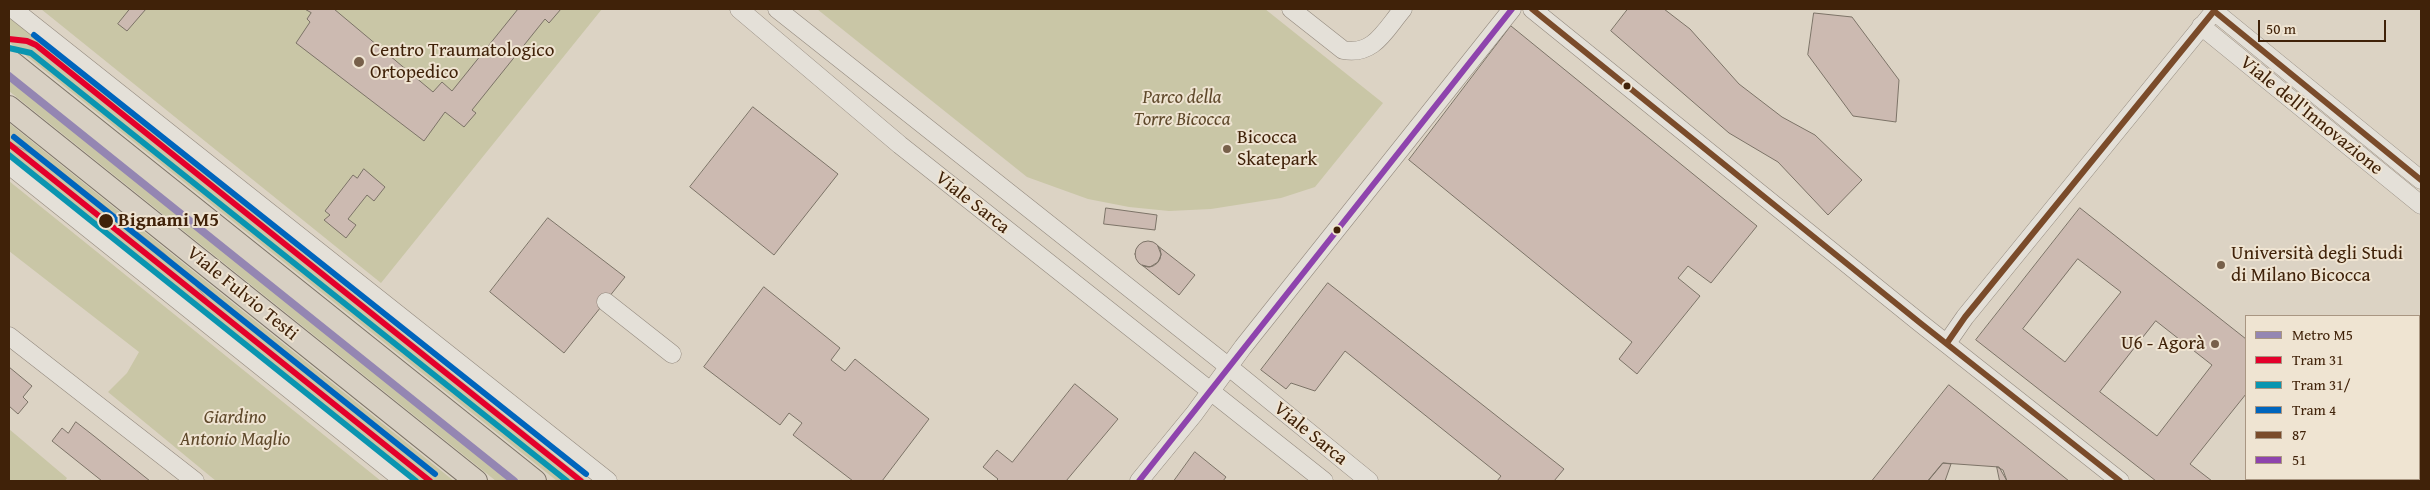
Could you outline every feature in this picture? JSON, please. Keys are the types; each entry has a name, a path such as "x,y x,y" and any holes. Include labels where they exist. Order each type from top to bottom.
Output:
{"main road":[{"name":"Viale Fulvio Testi","path":"9,60 535,481"},
{"name":"Viale Fulvio Testi","path":"9,107 476,481"}],"street":[{"path":"13,9 608,481"},
{"name":"Viale Sarca","path":"739,9 900,145 1324,481"},
{"path":"760,25 770,9"},
{"name":"Viale Sarca","path":"777,9 1229,367 1369,481"},
{"path":"1291,9 1343,50 1352,52 1371,48 1403,9"},
{"path":"1139,481 1512,9"},
{"path":"1532,9 2120,481"},
{"path":"1947,343 1964,317 2215,10"},
{"name":"Viale dell'Innovazione","path":"2215,10 2421,180"},
{"name":"Viale dell'Innovazione","path":"2201,26 2421,205"},
{"path":"9,165 404,481"},
{"path":"606,302 672,354"},
{"path":"9,336 195,481"}],"green space":[{"path":"41,9 602,9 381,283"},
{"name":"Parco della Torre Bicocca","path":"817,9 1265,9 1383,103 1315,187 1281,198 1211,209 1169,211 1129,207 1088,199 1027,177"},
{"path":"9,10 152,125 177,152 587,481 557,481 9,42"},
{"path":"9,75 514,481 496,481 9,91"},
{"path":"9,123 454,481 419,481 191,298 165,283 9,157"},
{"name":"Giardino Antonio Maglio","path":"9,181 381,481 216,481 108,392 127,373 139,352 9,251"},
{"path":"9,429 67,478 65,481 9,481"}],"building":[{"path":"130,9 146,9 127,31 118,24"},
{"name":"Centro Traumatologico Ortopedico","path":"305,9 334,9 433,92 442,82 452,91 518,9 561,9 549,23 545,19 472,110 476,113 464,127 445,112 424,141 296,43 310,22 307,19 311,13"},
{"path":"1628,9 1664,9 1690,29 1739,84 1782,117 1815,135 1862,180 1828,215 1778,162 1729,133 1611,31"},
{"path":"1814,13 1852,17 1899,80 1896,122 1853,116 1808,55"},
{"path":"1511,26 1757,226 1711,283 1688,266 1678,278 1700,296 1637,374 1619,359 1632,342 1409,160"},
{"path":"753,107 838,174 774,255 690,187"},
{"path":"364,169 385,187 374,201 367,195 348,219 356,225 346,238 324,220 330,215 325,211 353,175 357,178"},
{"path":"1106,208 1157,215 1155,230 1104,224"},
{"name":"U6 - Agorà","path":"2080,208 2245,338 2245,395 2190,464 2212,481 2156,481 1976,340","holes":["2078,259 2121,292 2065,362 2023,329","2156,321 2212,365 2157,436 2100,392"]},
{"path":"548,218 625,277 564,353 490,292"},
{"path":"1148,241 1157,245 1161,254 1157,263 1148,267 1139,263 1135,254 1139,245"},
{"path":"1158,246 1195,275 1179,295 1142,265 1150,267 1158,262 1161,255"},
{"path":"1328,283 1564,469 1554,481 1497,481 1501,476 1345,351 1315,391 1291,383 1286,389 1261,370"},
{"path":"764,287 840,348 831,360 845,371 855,359 929,419 882,481 853,481 793,435 802,423 789,413 780,425 704,367"},
{"path":"9,367 32,386 23,397 28,402 18,414 9,406"},
{"path":"1075,384 1118,419 1066,481 996,481 998,479 983,467 997,450 1012,462"},
{"path":"1949,385 2069,481 2007,481 1999,467 1943,463 1928,481 1872,481"},
{"path":"76,422 150,481 102,481 52,441 62,428 68,433"},
{"path":"1195,452 1226,477 1223,481 1174,481"},
{"path":"1943,463 1951,464 1945,481 1928,481"},
{"path":"1997,467 2003,470 2007,481 2000,481"},
{"path":"2420,478 2421,481 2354,480 2420,480"},
{"path":"2268,480 2325,480 2324,481"}],"tram line":[{"name":"4","path":"34,35 586,474"},
{"name":"31","path":"9,39 27,41 36,45 581,481"},
{"name":"31/","path":"9,48 31,53 567,481"},
{"name":"4","path":"14,137 435,474"},
{"path":"9,142 53,165 165,254 183,271 215,308"},
{"name":"31","path":"9,144 430,481"},
{"name":"31/","path":"9,155 416,481"}],"metro line":[{"name":"M5","path":"9,76 514,481"}],"transit line":[{"name":"51","path":"1139,481 1512,9"},
{"name":"87","path":"1532,9 1919,322 2120,481"},
{"name":"87","path":"1947,343 1965,317 2214,11 2421,180"}],"place":[{"name":"Centro Traumatologico Ortopedico","path":"359,62"},
{"name":"Bicocca Skatepark","path":"1227,149"},
{"name":"Bignami M5","path":"106,221"},
{"name":"Università degli Studi di Milano Bicocca","path":"2221,265"},
{"name":"U6 - Agorà","path":"2215,344"}]}
